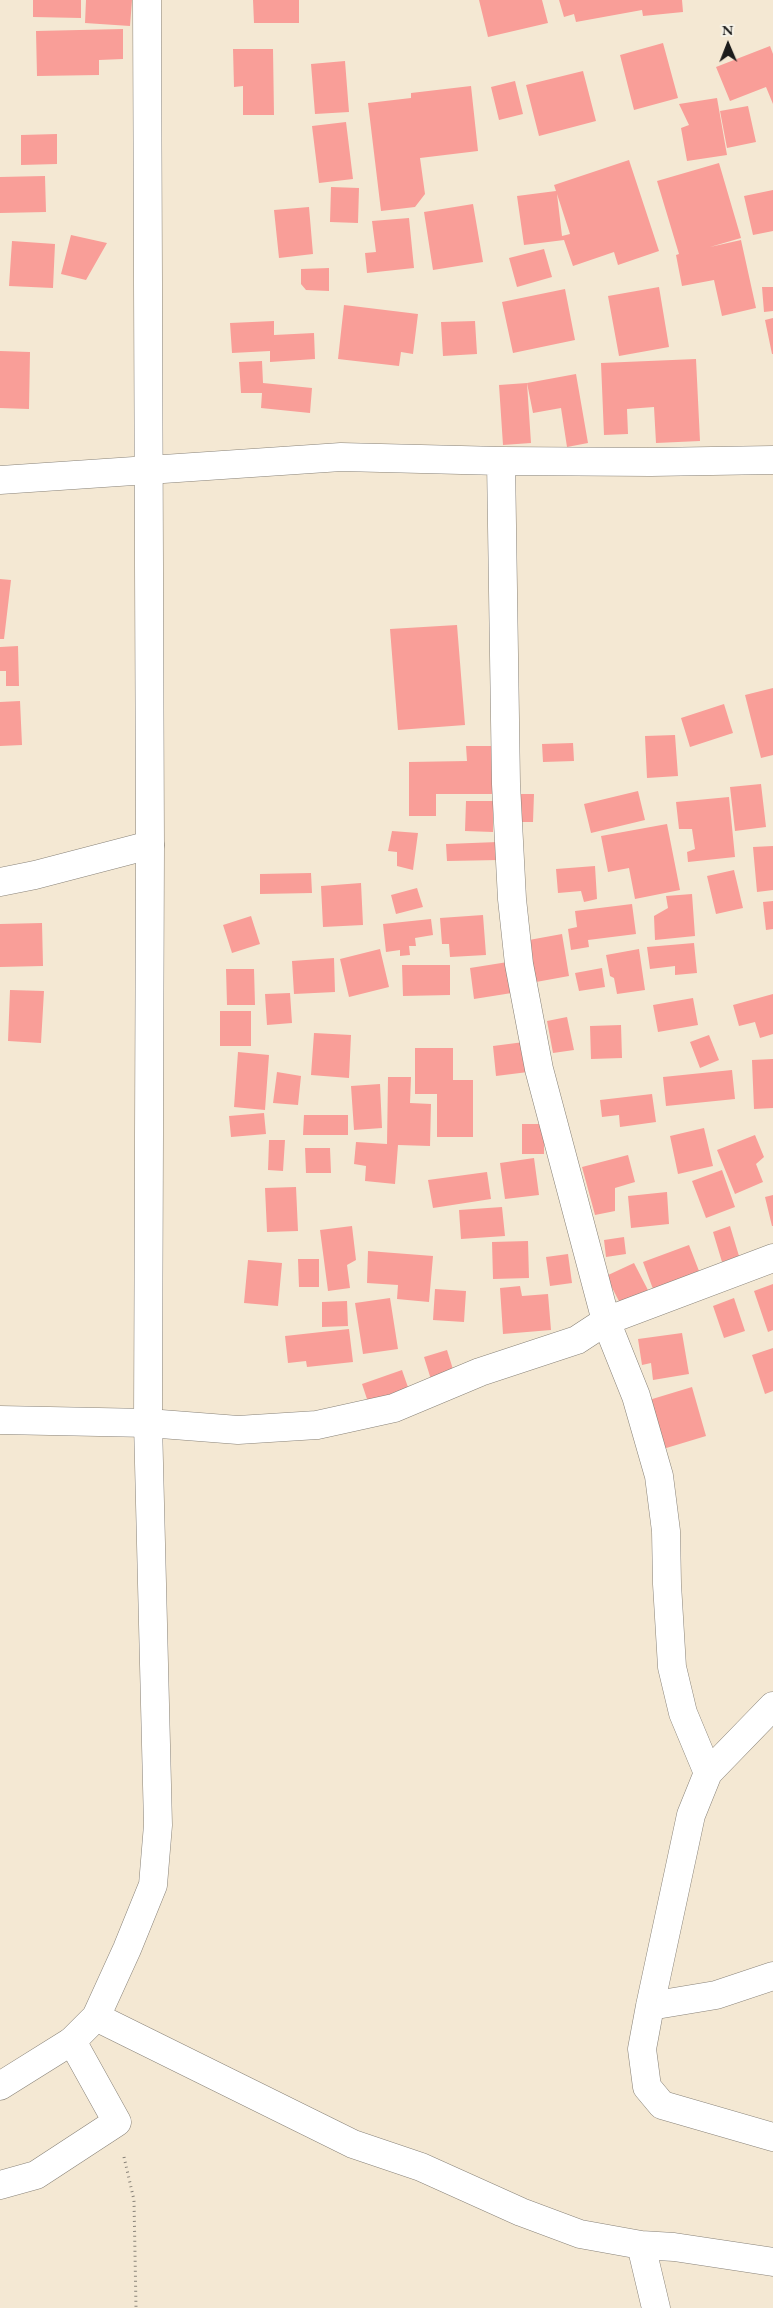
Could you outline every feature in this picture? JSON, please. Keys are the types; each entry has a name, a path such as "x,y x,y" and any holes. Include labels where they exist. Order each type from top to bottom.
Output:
{"street":[{"path":"0,2086 72,2041 96,2016 127,1950 153,1885 158,1825 148,1423 150,470 147,327 148,0"},
{"path":"0,480 341,457 502,461 651,462 773,460"},
{"path":"502,461 506,784 512,899 519,964 539,1069 606,1321 636,1396 659,1476 666,1531 672,1667 683,1713 708,1773"},
{"path":"0,882 36,875 150,845"},
{"path":"0,1420 148,1423 238,1430 317,1424 394,1408 480,1372 578,1340 606,1321 773,1258"},
{"path":"773,1706 708,1773 691,1815 642,2049 647,2087 662,2105 773,2137"},
{"path":"650,2006 716,1995 773,1976"},
{"path":"96,2016 353,2144 421,2167 520,2212 580,2234 641,2245 674,2247 773,2262"},
{"path":"0,2185 36,2175 117,2122 72,2041"},
{"path":"641,2245 656,2308"}],"path":[{"path":"117,2122 134,2200 136,2308"}],"building":[{"path":"33,0 81,0 81,18 33,17"},
{"path":"86,0 132,0 130,26 85,23"},
{"path":"253,0 299,0 299,23 254,23"},
{"path":"479,0 542,0 548,23 488,37"},
{"path":"559,0 682,0 683,12 643,16 642,10 576,22 574,14 564,17"},
{"path":"123,29 123,59 99,60 99,75 37,76 36,31"},
{"path":"663,43 678,98 634,110 620,55"},
{"path":"770,46 773,54 773,104 766,87 730,101 716,67"},
{"path":"233,49 273,49 274,115 243,115 243,86 234,87"},
{"path":"345,61 349,112 315,114 311,64"},
{"path":"583,71 596,121 539,136 526,85"},
{"path":"515,81 523,114 499,120 491,87"},
{"path":"471,86 478,151 420,158 425,194 415,207 381,211 368,103 411,98 411,93"},
{"path":"717,98 727,155 687,161 681,128 689,125 679,104"},
{"path":"748,106 756,142 727,148 720,111"},
{"path":"346,122 353,179 319,183 312,126"},
{"path":"57,134 57,164 21,165 21,135"},
{"path":"629,160 659,251 618,265 614,252 573,266 564,240 524,245 517,196 556,191 554,185","holes":["557,194 570,234 562,236"]},
{"path":"719,163 741,238 710,247 741,240 756,308 722,316 714,280 682,286 676,255 679,254 657,181"},
{"path":"45,176 46,212 0,213 0,177"},
{"path":"331,187 359,188 358,223 330,222"},
{"path":"773,190 773,231 753,235 744,196"},
{"path":"473,204 483,262 433,270 424,212"},
{"path":"309,207 313,254 279,258 274,210"},
{"path":"409,218 414,268 367,273 365,253 376,252 372,221"},
{"path":"71,235 107,243 86,280 61,274"},
{"path":"12,241 55,244 53,288 9,286"},
{"path":"544,249 552,277 517,287 509,258"},
{"path":"329,268 329,291 306,290 301,284 301,269"},
{"path":"659,287 669,347 619,356 608,296"},
{"path":"762,287 773,287 773,311 764,312"},
{"path":"565,289 575,340 513,353 502,302"},
{"path":"344,305 418,314 413,354 401,352 399,366 338,359"},
{"path":"773,318 773,354 772,354 765,320"},
{"path":"274,321 274,335 314,333 315,359 270,362 270,351 232,353 230,323"},
{"path":"475,321 477,354 443,356 441,322"},
{"path":"0,351 30,352 29,409 0,408"},
{"path":"696,359 700,441 656,443 654,407 627,409 628,434 604,435 601,363"},
{"path":"262,361 263,383 312,388 310,413 261,408 262,393 241,393 239,362"},
{"path":"576,374 588,443 567,447 561,408 533,413 527,383"},
{"path":"527,383 531,443 503,445 499,385"},
{"path":"0,579 11,580 4,639 0,639"},
{"path":"457,625 465,725 398,730 390,629"},
{"path":"18,646 19,686 6,686 6,671 0,671 0,647"},
{"path":"773,688 773,755 761,758 745,695"},
{"path":"20,701 22,745 0,746 0,702"},
{"path":"724,704 733,733 690,747 681,718"},
{"path":"675,735 678,776 647,778 645,736"},
{"path":"573,743 574,761 543,762 542,744"},
{"path":"466,746 493,746 492,794 436,794 436,816 409,816 409,762 467,761"},
{"path":"761,784 766,827 735,831 730,787"},
{"path":"638,791 645,820 591,833 584,804"},
{"path":"518,794 534,794 533,822 517,822"},
{"path":"729,797 735,857 688,862 687,852 695,849 692,829 679,829 676,802"},
{"path":"466,801 493,801 493,832 465,831"},
{"path":"667,824 680,890 635,899 629,868 608,872 601,836"},
{"path":"392,831 418,833 413,870 397,866 397,852 388,851"},
{"path":"498,842 499,860 447,861 446,844"},
{"path":"773,846 773,890 757,892 753,847"},
{"path":"595,866 597,899 584,902 581,891 558,893 556,869"},
{"path":"734,870 743,908 716,914 707,876"},
{"path":"311,873 312,893 260,894 260,874"},
{"path":"361,883 363,925 323,927 321,886"},
{"path":"417,888 423,907 396,914 391,895"},
{"path":"692,894 695,936 655,940 654,916 668,908 666,896"},
{"path":"773,901 773,929 766,930 763,902"},
{"path":"632,904 636,934 588,940 589,947 571,950 568,929 577,927 575,911"},
{"path":"483,915 486,955 450,957 449,944 442,944 440,918"},
{"path":"251,916 260,944 232,953 223,925"},
{"path":"431,919 433,935 415,938 416,946 409,946 410,955 400,956 400,950 386,952 383,924"},
{"path":"42,923 43,966 0,967 0,924"},
{"path":"562,934 569,976 536,982 529,940"},
{"path":"694,943 697,973 675,975 675,966 650,969 647,947"},
{"path":"380,949 389,987 349,997 340,959"},
{"path":"639,949 645,990 617,994 614,978 610,976 606,955"},
{"path":"334,958 335,992 294,994 292,961"},
{"path":"514,961 518,992 474,999 470,968"},
{"path":"402,965 450,965 450,995 403,996"},
{"path":"602,968 605,987 579,991 575,973"},
{"path":"226,969 254,969 255,1005 227,1005"},
{"path":"10,990 44,991 41,1043 8,1041"},
{"path":"290,993 292,1023 267,1025 265,994"},
{"path":"773,994 773,1034 760,1038 755,1022 739,1026 733,1005"},
{"path":"693,998 698,1025 658,1032 653,1005"},
{"path":"220,1011 251,1011 251,1046 220,1046"},
{"path":"567,1017 574,1050 553,1053 547,1021"},
{"path":"621,1025 622,1058 591,1059 590,1026"},
{"path":"314,1033 351,1035 349,1078 311,1075"},
{"path":"709,1035 719,1060 700,1068 690,1042"},
{"path":"524,1042 528,1072 496,1076 493,1046"},
{"path":"415,1048 453,1048 453,1080 473,1080 473,1137 437,1137 437,1094 415,1094"},
{"path":"238,1052 269,1055 265,1110 234,1107"},
{"path":"773,1059 773,1108 754,1109 752,1060"},
{"path":"732,1070 735,1099 666,1106 663,1077"},
{"path":"277,1072 301,1076 298,1105 273,1103"},
{"path":"388,1077 411,1077 410,1103 431,1104 430,1146 398,1145 395,1184 365,1181 366,1166 354,1164 356,1142 387,1144"},
{"path":"380,1084 382,1128 354,1130 351,1086"},
{"path":"652,1094 656,1122 620,1127 619,1115 602,1117 600,1100"},
{"path":"264,1113 266,1134 231,1137 229,1116"},
{"path":"304,1115 348,1115 348,1135 303,1135"},
{"path":"522,1124 544,1124 544,1154 522,1154"},
{"path":"704,1128 713,1166 678,1174 670,1136"},
{"path":"755,1135 764,1157 756,1164 763,1182 735,1194 717,1150"},
{"path":"269,1140 285,1140 283,1171 268,1170"},
{"path":"305,1148 330,1148 331,1173 306,1173"},
{"path":"628,1155 635,1182 615,1188 615,1211 595,1215 582,1167"},
{"path":"534,1158 539,1195 505,1199 500,1163"},
{"path":"722,1170 735,1207 706,1218 692,1181"},
{"path":"487,1172 491,1199 433,1208 428,1180"},
{"path":"296,1187 298,1231 267,1232 265,1188"},
{"path":"667,1192 669,1224 631,1228 628,1196"},
{"path":"773,1195 773,1226 772,1226 765,1197"},
{"path":"502,1207 505,1236 461,1239 459,1210"},
{"path":"352,1226 356,1260 347,1265 350,1288 328,1291 320,1230"},
{"path":"730,1226 739,1256 722,1262 713,1232"},
{"path":"624,1237 626,1254 606,1257 604,1240"},
{"path":"528,1241 529,1278 493,1279 492,1242"},
{"path":"689,1245 699,1271 653,1289 643,1262"},
{"path":"368,1251 433,1256 429,1302 397,1299 398,1285 367,1283"},
{"path":"568,1254 572,1283 550,1286 546,1257"},
{"path":"298,1259 319,1259 319,1287 299,1287"},
{"path":"248,1260 282,1263 278,1306 244,1303"},
{"path":"634,1263 649,1292 621,1305 606,1276"},
{"path":"773,1284 773,1330 768,1332 754,1291"},
{"path":"520,1286 522,1296 548,1294 551,1330 503,1334 500,1288"},
{"path":"435,1289 466,1291 464,1322 433,1320"},
{"path":"390,1298 398,1349 363,1354 355,1303"},
{"path":"734,1298 745,1331 724,1338 713,1306"},
{"path":"347,1301 348,1326 322,1327 322,1302"},
{"path":"349,1329 353,1362 307,1367 306,1361 288,1363 285,1336"},
{"path":"682,1333 689,1374 653,1380 651,1363 642,1365 638,1339"},
{"path":"773,1348 773,1391 765,1394 752,1355"},
{"path":"447,1350 456,1379 433,1386 424,1357"},
{"path":"402,1370 410,1393 370,1408 362,1384"},
{"path":"692,1387 706,1436 663,1449 649,1400"}]}
